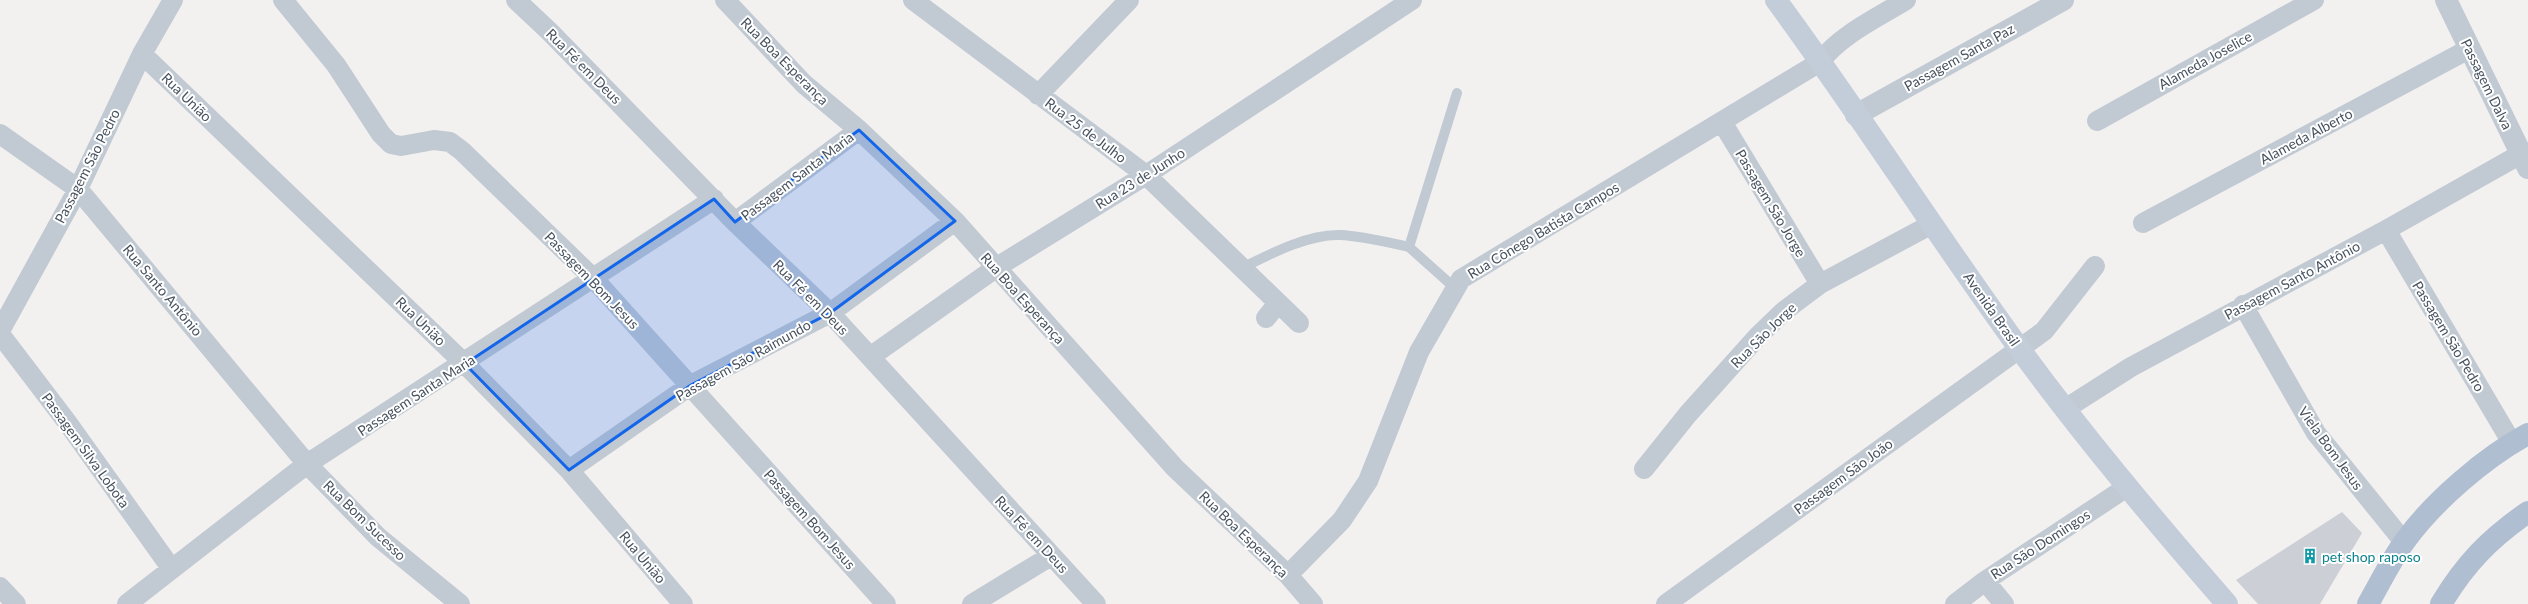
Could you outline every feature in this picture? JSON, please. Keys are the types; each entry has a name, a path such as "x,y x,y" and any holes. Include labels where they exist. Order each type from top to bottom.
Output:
{"main road":[{"name":"Avenida Brasil","path":"1776,0 1932,224 2065,409 2127,487 2227,604"},
{"path":"2368,604 2404,542 2427,513 2453,489 2520,438"},
{"path":"2441,604 2475,555 2498,532 2528,512"}],"street":[{"name":"Passagem São Pedro","path":"0,331 78,190 142,54 173,0"},
{"name":"Passagem Bom Jesus","path":"283,0 336,64 381,134 391,144 402,146 434,140 450,142 462,151 594,279 691,385 886,604"},
{"name":"Rua Fé em Deus","path":"516,0 714,199 735,222 830,313 1096,604"},
{"name":"Rua Boa Esperança","path":"725,0 804,84 859,130 954,221 1175,468 1288,575 1314,604"},
{"name":"Rua 25 de Julho","path":"914,0 1146,175 1242,268 1272,310 1298,323"},
{"path":"1038,94 1129,0"},
{"name":"Rua 23 de Junho","path":"870,357 997,268 1146,175 1412,0"},
{"name":"Rua Cônego Batista Campos","path":"1288,575 1342,520 1368,481 1419,352 1461,279 1820,62 1828,52 1851,35 1906,0"},
{"name":"Passagem Santa Paz","path":"1856,115 2063,0"},
{"name":"Alameda Joselice","path":"2097,121 2314,0"},
{"name":"Passagem Dalva","path":"2446,0 2525,161"},
{"name":"Alameda Alberto","path":"2143,223 2469,49"},
{"name":"Rua União","path":"142,54 465,364 569,470 683,604"},
{"name":"Passagem São Jorge","path":"1722,122 1820,284"},
{"name":"Passagem Santa Maria","path":"735,222 859,130"},
{"name":"Rua Santo Antônio","path":"0,134 78,190 307,464"},
{"name":"Passagem Santo Antônio","path":"2065,409 2131,368 2243,306 2386,230 2525,161"},
{"name":"Passagem Santa Maria","path":"127,604 171,568 307,464 465,364 714,199"},
{"name":"Passagem São Raimundo","path":"569,470 691,385 830,313 954,221"},
{"name":"Rua São Jorge","path":"1644,469 1688,414 1758,336 1784,311 1820,284 1932,224"},
{"name":"Passagem São Pedro","path":"2386,230 2520,438"},
{"name":"Passagem São João","path":"1666,604 2044,331 2095,266"},
{"name":"Viela Bom Jesus","path":"2243,306 2316,433 2404,542"},
{"name":"Passagem Silva Lobota","path":"0,334 67,422 171,568"},
{"name":"Rua Bom Sucesso","path":"307,464 378,537 460,604"},
{"name":"Rua São Domingos","path":"1955,604 1985,581 2127,487"},
{"path":"972,604 1051,556"},
{"path":"1985,581 2004,604"},
{"path":"0,587 16,604"}],"lane":[{"path":"1409,247 1457,93"},
{"path":"1242,268 1279,250 1338,235 1372,239 1409,247 1456,289"}],"highlighted area":[{"path":"859,130 955,221 830,313 691,385 569,470 465,364 714,199 735,222"}],"building":[{"name":"pet shop raposo","path":"2342,512 2362,533 2320,604 2258,604 2236,580"}],"place":[{"name":"pet shop raposo","path":"2310,556"}]}
